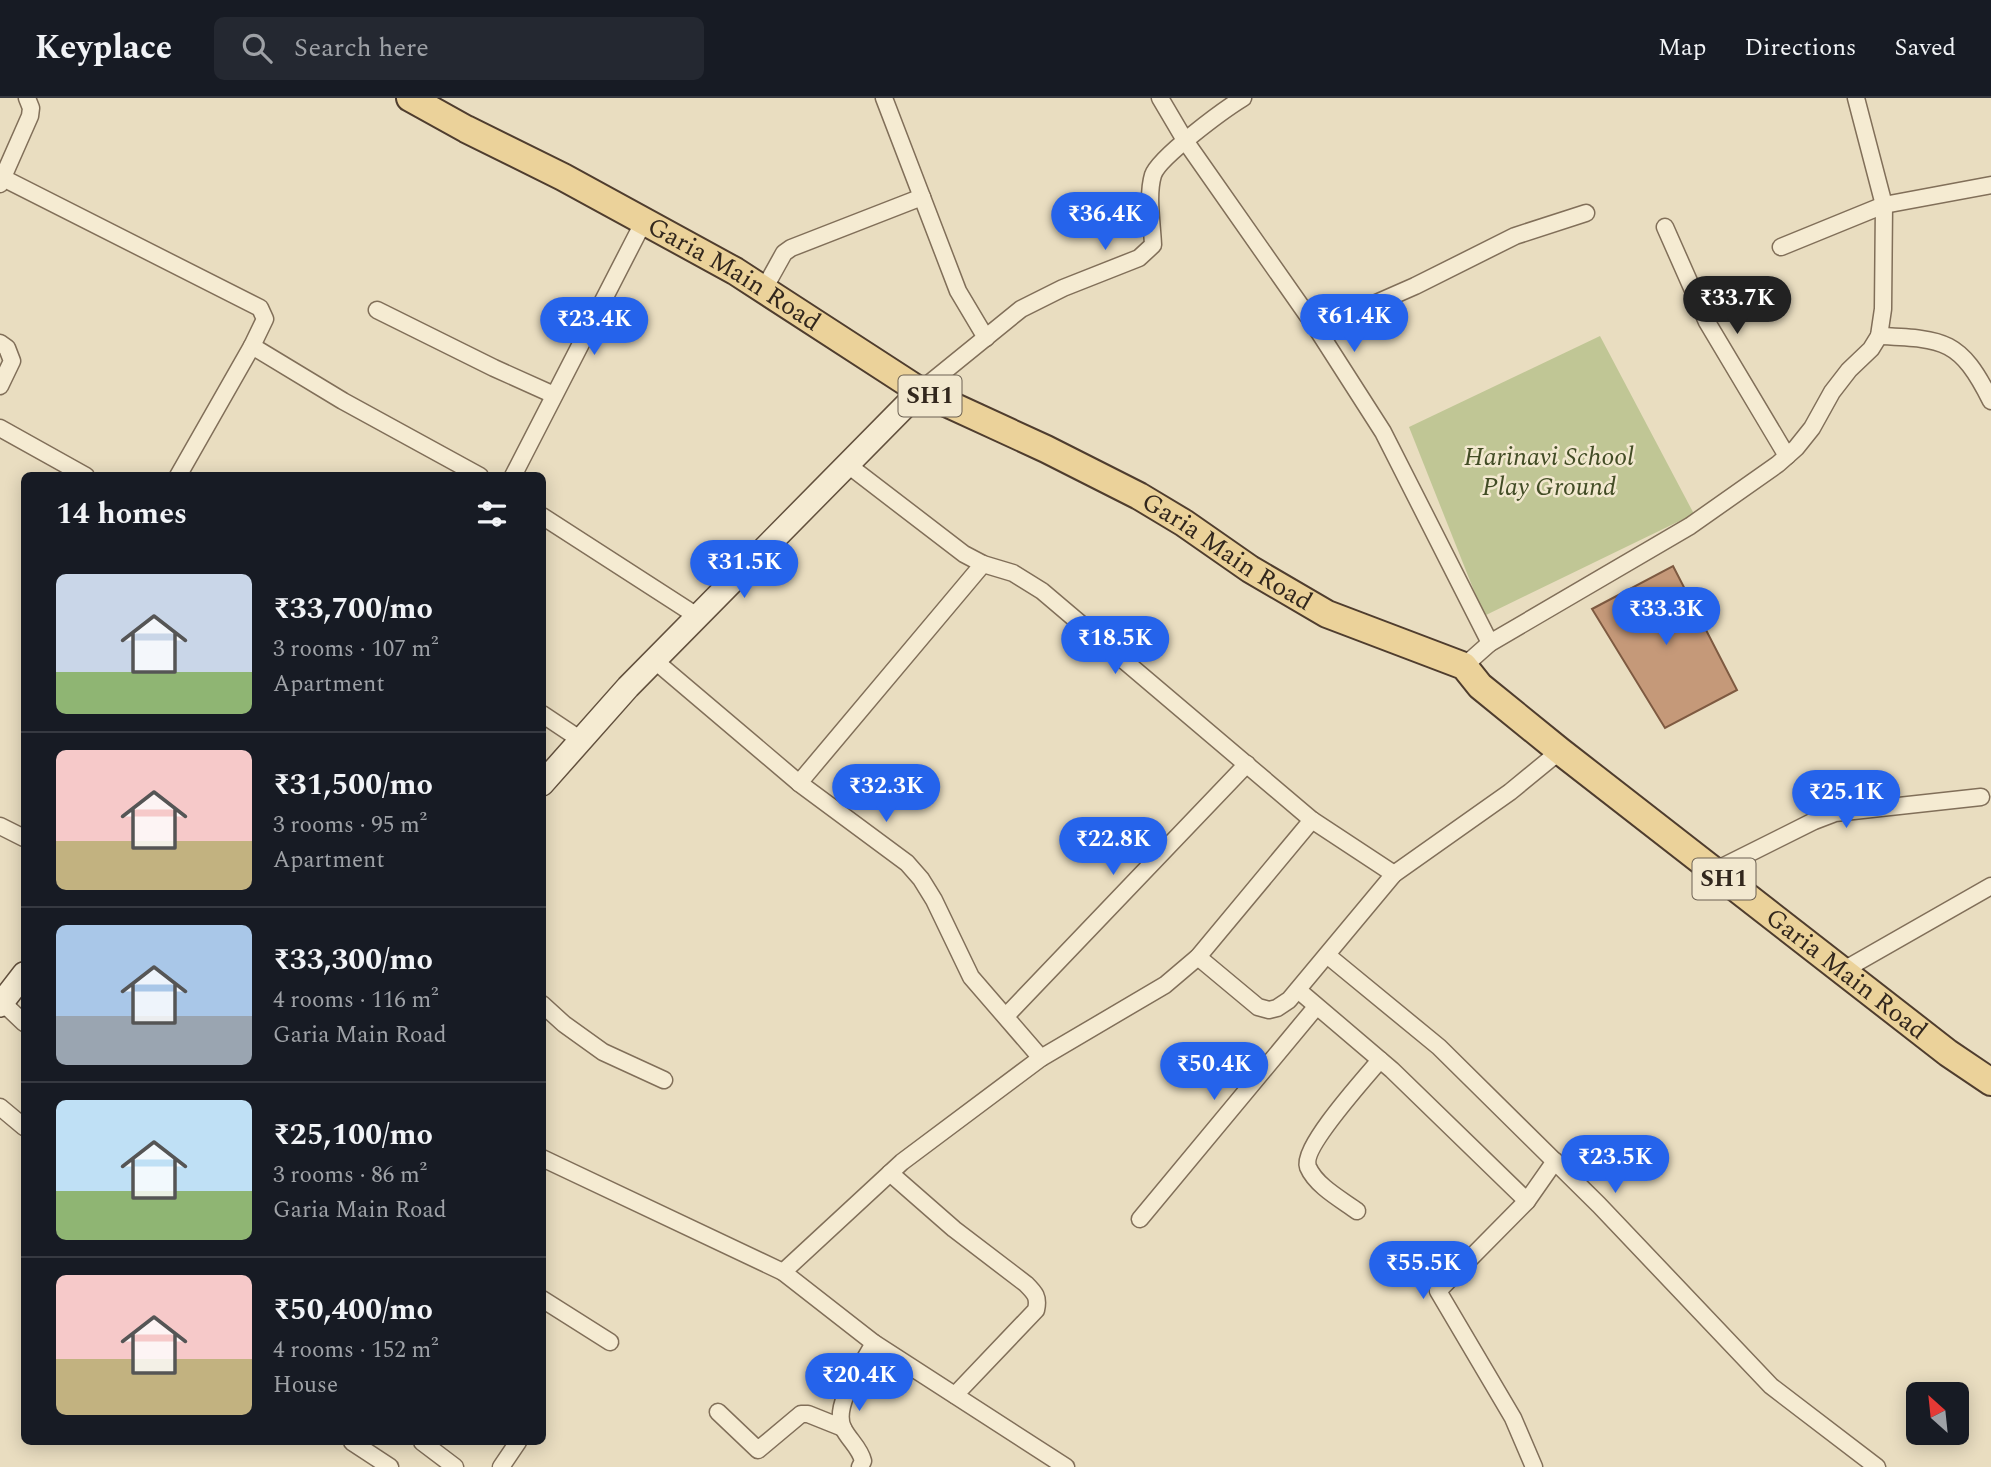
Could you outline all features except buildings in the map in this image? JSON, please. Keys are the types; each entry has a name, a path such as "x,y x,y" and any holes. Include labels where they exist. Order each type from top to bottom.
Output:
{"main road":[{"name":"Garia Main Road","path":"410,98 562,177 764,289 920,391 1046,449 1139,496 1184,523 1250,569 1327,614 1464,666 1480,686 1560,751 1948,1053 1991,1082"},
{"path":"546,779 654,660 920,391"},
{"path":"1,1004 21,978"}],"street":[{"path":"27,98 31,108 30,116 1,181 260,308 265,319 179,472"},
{"path":"884,98 958,291 986,338"},
{"path":"1160,98 1186,142 1317,329 1383,432 1490,643"},
{"path":"920,391 1021,309 1044,296 1148,252 1153,245 1151,186 1154,172 1219,113 1243,98"},
{"path":"1464,666 1490,643 1690,526 1787,456 1812,428 1832,392 1849,369 1871,349 1879,336 1883,309 1884,205 1856,98"},
{"path":"1781,247 1884,205 1991,185"},
{"path":"764,289 784,253 792,248 922,197"},
{"path":"1317,329 1515,236 1586,213"},
{"path":"515,472 643,223"},
{"path":"1665,227 1707,323 1787,456"},
{"path":"377,310 554,395"},
{"path":"1879,336 1927,338 1948,344 1981,381 1991,401"},
{"path":"0,343 7,348 12,361 11,368 0,386"},
{"path":"252,346 343,401 473,472"},
{"path":"0,428 79,472"},
{"path":"848,465 964,554 983,564 1013,573 1042,591 1312,820 1394,874"},
{"path":"546,519 697,616"},
{"path":"799,783 983,564"},
{"path":"654,660 799,783 907,863 934,900 971,977 1041,1058"},
{"path":"546,716 581,740"},
{"path":"1198,957 1258,1007 1269,1010 1277,1008 1298,990 1394,874 1510,792 1560,751"},
{"path":"1006,1016 1247,764"},
{"path":"1714,871 1804,825 1835,813 1981,797"},
{"path":"783,1272 890,1173 1041,1058 1165,985 1198,957 1312,820"},
{"path":"0,826 21,836"},
{"path":"1842,971 1991,887"},
{"path":"1327,955 1439,1046 1555,1161 1771,1386 1877,1467"},
{"path":"1298,990 1380,1060 1527,1201"},
{"path":"1,1004 21,1021"},
{"path":"1140,1219 1316,1007"},
{"path":"546,1008 603,1052 664,1080"},
{"path":"1357,1211 1313,1175 1307,1166 1308,1155 1318,1137 1380,1060"},
{"path":"0,1107 21,1124"},
{"path":"546,1160 783,1272 874,1343 1066,1467"},
{"path":"1534,1467 1513,1418 1438,1291 1527,1201 1555,1161"},
{"path":"890,1173 954,1229 1026,1284 1035,1293 1038,1301 1036,1310 955,1395"},
{"path":"546,1302 610,1342"},
{"path":"860,1467 863,1461 861,1453 843,1428 839,1416 842,1404 874,1343"},
{"path":"718,1412 758,1450 801,1414 808,1414 843,1428"},
{"path":"357,1445 390,1467"},
{"path":"426,1445 455,1467"},
{"path":"501,1467 516,1445"}],"green space":[{"name":"Harinavi School Play Ground","path":"1600,336 1694,514 1484,616 1409,427"}]}
